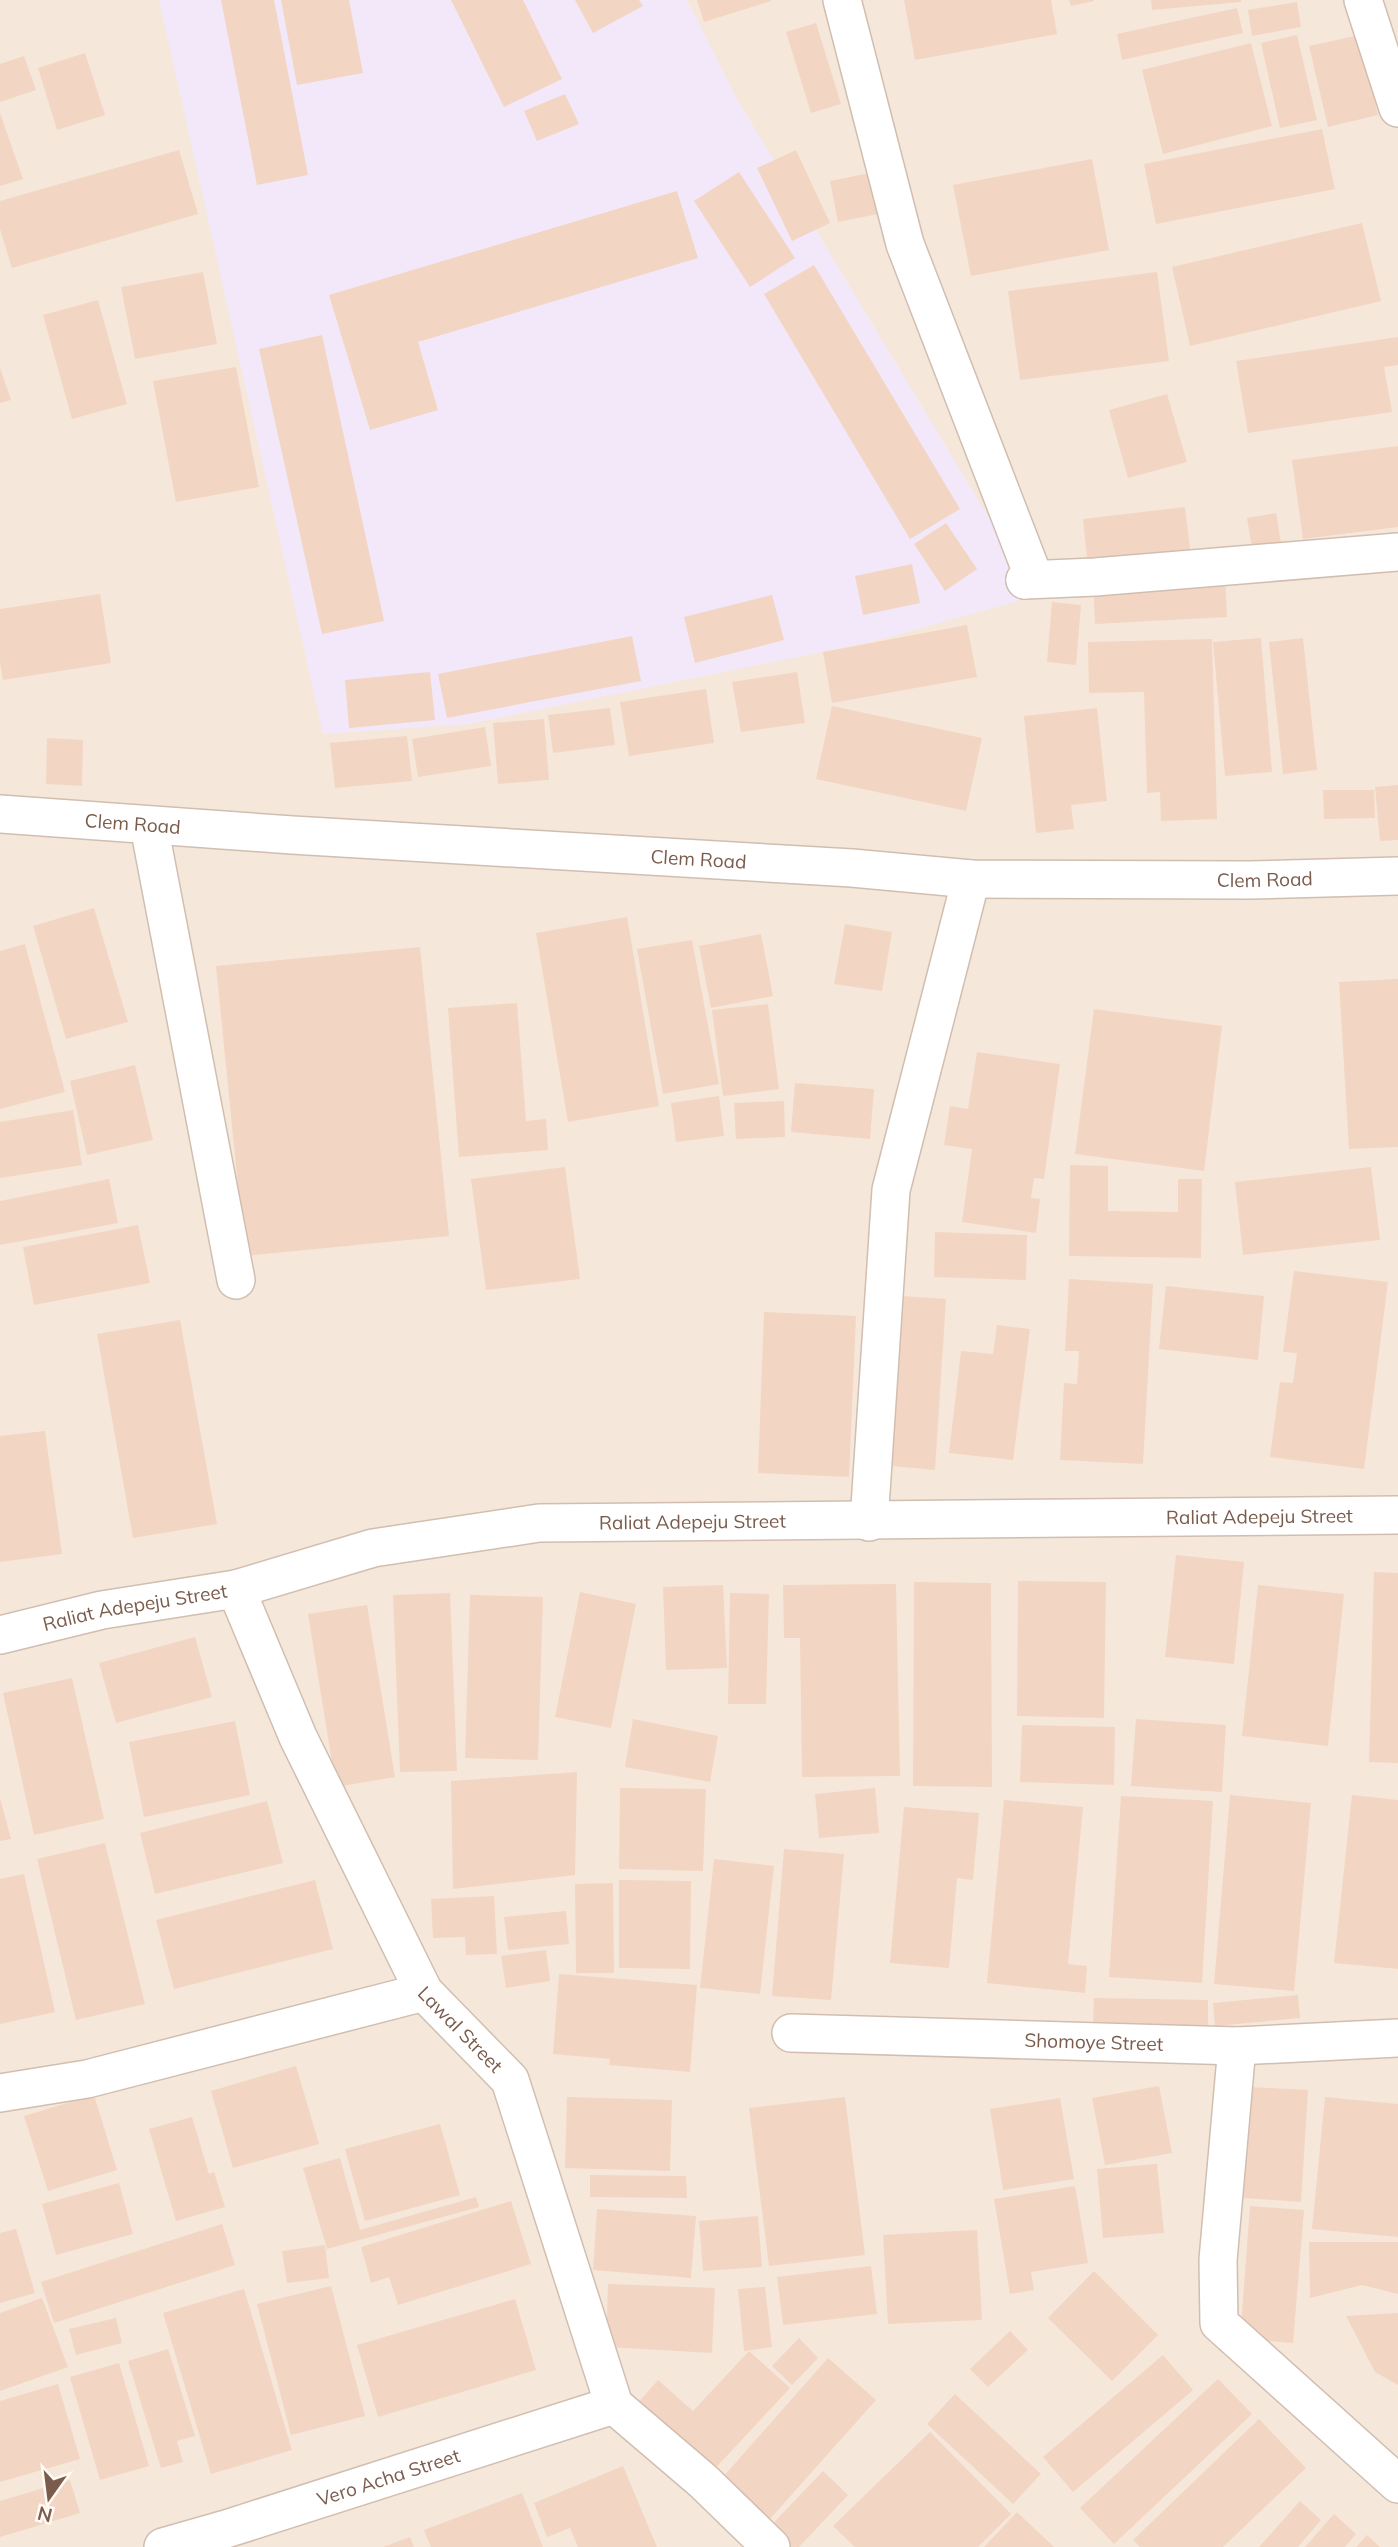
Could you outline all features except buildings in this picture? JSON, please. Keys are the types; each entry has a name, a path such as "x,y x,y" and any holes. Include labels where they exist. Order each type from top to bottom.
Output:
{"street":[{"path":"842,0 905,244 1034,578 1025,580 1095,577 1398,552"},
{"path":"1363,0 1398,108"},
{"name":"Clem Road","path":"0,814 149,826 852,868 971,878 1250,880 1398,876"},
{"path":"149,826 236,1280"},
{"path":"869,1521 891,1190 971,878"},
{"name":"Raliat Adepeju Street","path":"0,1635 102,1610 236,1589 373,1548 538,1523 1398,1515"},
{"name":"Lawal Street","path":"236,1589 298,1737 424,1992 510,2080 614,2405"},
{"path":"0,2093 87,2079 424,1992"},
{"name":"Shomoye Street","path":"791,2033 1237,2046 1398,2038"},
{"path":"1237,2046 1218,2260 1219,2323 1398,2484"},
{"path":"614,2405 703,2481 771,2547"},
{"name":"Vero Acha Street","path":"163,2547 614,2405"}],"shaded area":[{"path":"0,0 1398,0 1398,2547 0,2547"},
{"path":"159,0 687,0 737,99 1036,596 871,642 469,724 323,734"}]}
